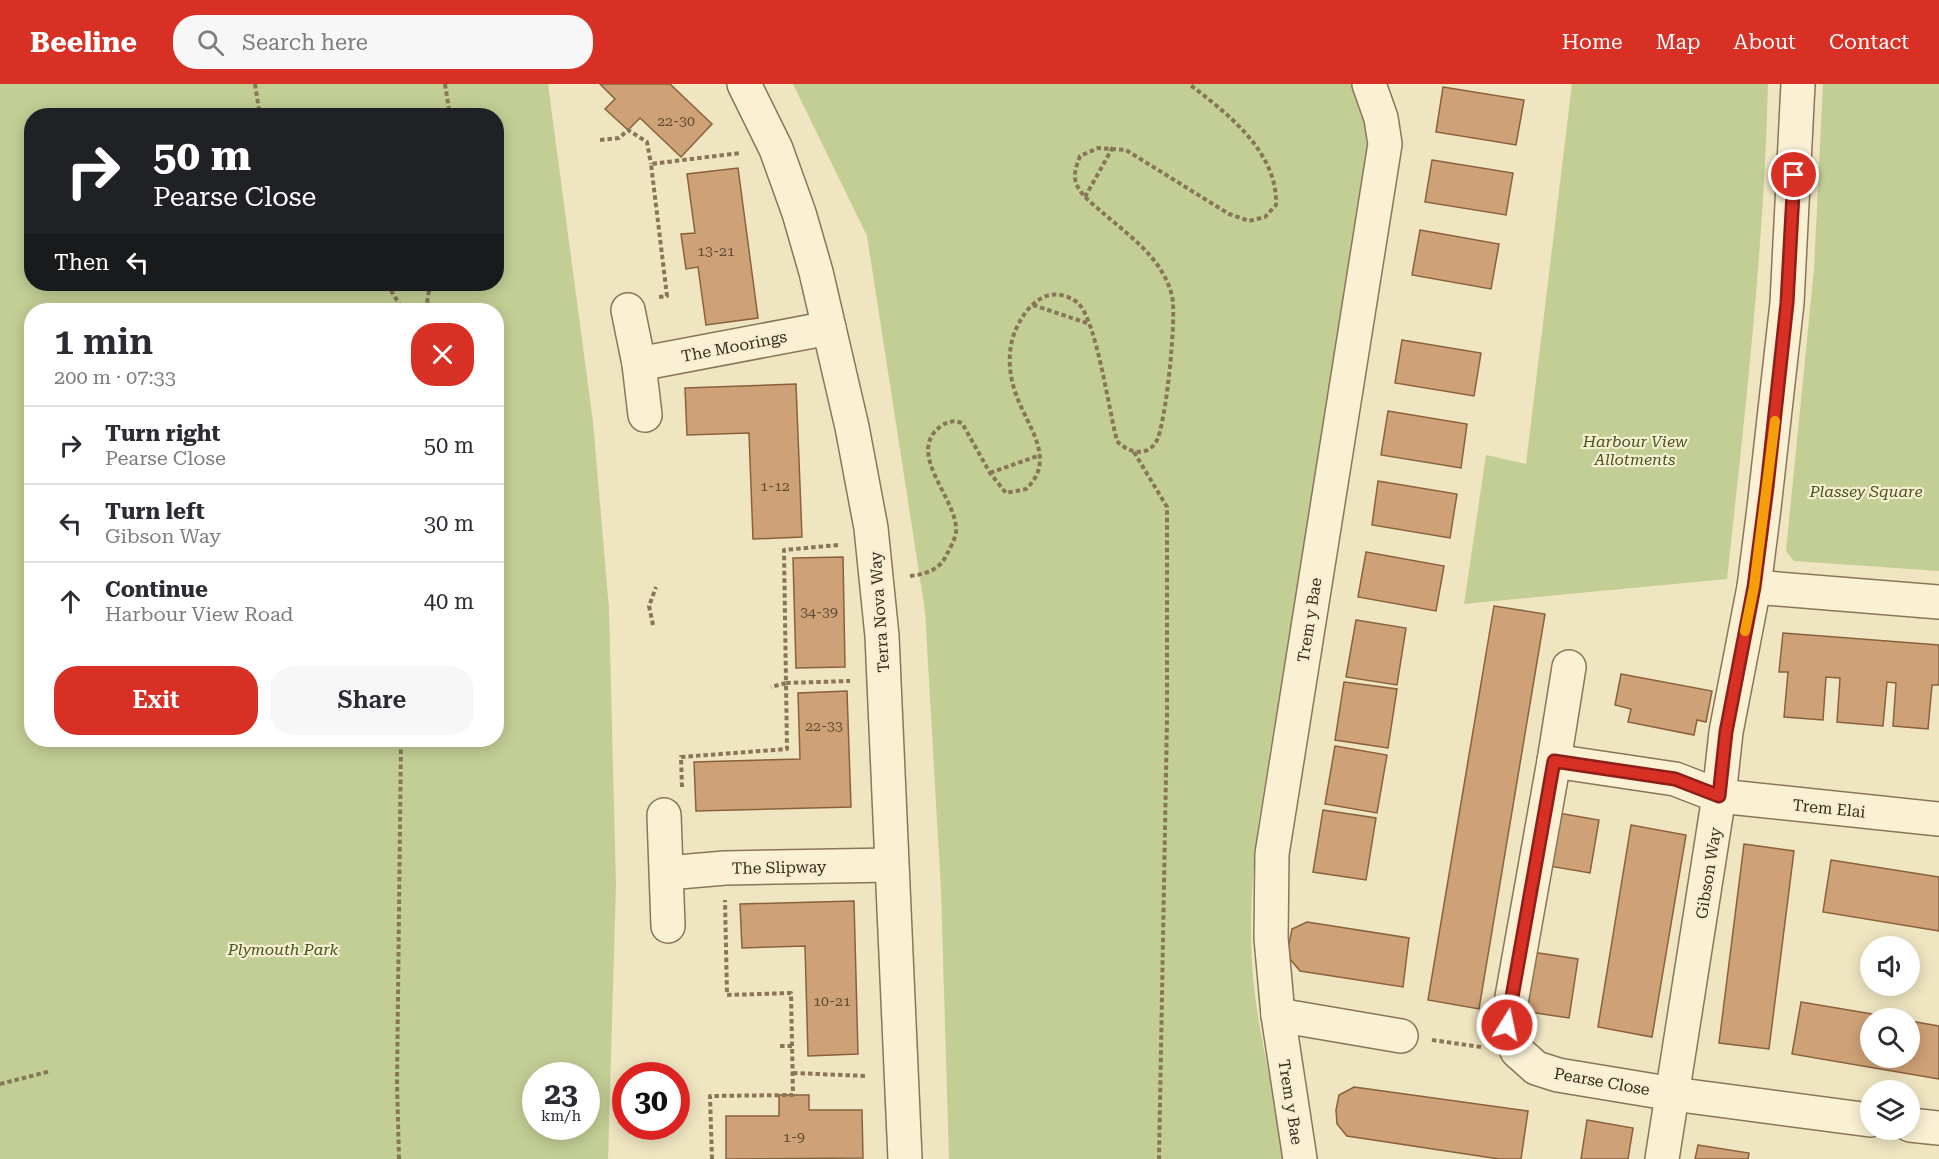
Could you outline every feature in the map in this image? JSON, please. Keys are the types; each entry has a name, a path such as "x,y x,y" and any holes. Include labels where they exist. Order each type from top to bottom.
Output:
{"street":[{"name":"Terra Nova Way","path":"744,84 776,149 799,213 852,427 873,542 884,680 905,1159"},
{"name":"Trem y Bae","path":"1300,1159 1278,1015 1270,938 1272,854 1279,798 1385,144 1381,118 1370,84"},
{"name":"Gibson Way","path":"1662,1159 1719,796 1726,732 1754,587 1787,303 1798,84"},
{"path":"642,304 639,364 645,415"},
{"name":"The Moorings","path":"639,364 829,328"},
{"path":"1754,587 1939,602"},
{"path":"1517,1051 1507,1025 1569,667"},
{"path":"1554,761 1675,779 1719,796"},
{"name":"Trem Elai","path":"1719,796 1939,819"},
{"path":"668,926 667,873 673,803"},
{"name":"The Slipway","path":"667,873 725,868 891,865"},
{"path":"1278,1015 1401,1036"},
{"name":"Pearse Close","path":"1517,1051 1536,1068 1558,1075 1673,1094 1860,1119"},
{"path":"1920,1126 1939,1128"}],"path":[{"path":"255,84 259,108"},
{"path":"445,84 449,108"},
{"path":"906,577 934,570 945,560 956,534 955,522 932,466 928,449 931,435 947,422 962,423 990,473 1006,493 1026,489 1039,471 1038,440 1016,396 1009,364 1012,340 1019,320 1043,297 1056,294 1066,296 1079,305 1088,323 1117,441 1124,449 1134,452 1148,449 1155,443 1161,426 1173,299 1158,263 1084,198 1076,183 1074,171 1080,156 1098,148 1113,147 1133,154 1229,214 1249,221 1264,217 1276,205 1277,188 1270,171 1257,148 1230,115 1190,84"},
{"path":"600,140 619,138 628,130 647,142 667,296 642,304"},
{"path":"1084,198 1113,147"},
{"path":"651,164 776,149"},
{"path":"1033,305 1088,323"},
{"path":"1134,452 1167,507 1167,720 1159,1159"},
{"path":"990,473 1040,455"},
{"path":"673,803 681,757 787,749 784,550 873,542"},
{"path":"653,625 649,606 656,587"},
{"path":"771,687 786,683 884,680"},
{"path":"399,1159 397,1083 401,747"},
{"path":"712,1159 710,1096 793,1095 791,993 727,995 725,868"},
{"path":"1401,1036 1517,1051"},
{"path":"780,1046 792,1046"},
{"path":"0,1084 51,1071"},
{"path":"793,1072 900,1078"}],"green space":[{"name":"Plymouth Park","path":"0,84 548,84 593,422 609,609 616,885 608,1159 0,1159"},
{"path":"793,84 1355,84 1371,133 1258,826 1253,886 1251,946 1254,986 1283,1159 949,1159 941,890 925,611 867,236"},
{"name":"Harbour View Allotments","path":"1572,84 1768,84 1758,270 1727,579 1464,604 1486,455 1526,464"},
{"name":"Plassey Square","path":"1823,84 1939,84 1939,571 1794,561 1786,551 1814,269"}],"building":[{"path":"600,84 670,84 712,124 681,157 640,118 628,130 605,109 615,99"},
{"path":"1443,87 1524,100 1516,145 1436,132"},
{"path":"1432,160 1513,173 1506,215 1425,202"},
{"path":"738,168 758,318 706,325 698,267 686,269 681,234 695,233 687,174"},
{"path":"1420,230 1499,244 1491,289 1412,275"},
{"path":"1402,340 1481,353 1474,396 1395,383"},
{"path":"796,384 802,537 753,539 749,433 687,435 685,388"},
{"path":"1388,411 1467,424 1461,468 1381,455"},
{"path":"1378,481 1457,494 1450,538 1372,525"},
{"path":"1366,552 1444,566 1436,611 1358,597"},
{"path":"843,557 845,667 796,668 793,558"},
{"path":"1494,606 1545,614 1479,1009 1428,1000"},
{"path":"1356,620 1406,628 1397,685 1346,677"},
{"path":"1783,633 1939,645 1939,685 1932,685 1928,729 1893,726 1896,683 1887,682 1883,726 1837,722 1840,678 1826,677 1823,720 1784,717 1788,672 1779,672"},
{"path":"1621,674 1712,691 1706,722 1697,720 1694,735 1628,722 1631,709 1615,705"},
{"path":"1344,682 1397,689 1388,748 1335,740"},
{"path":"847,691 851,807 696,811 694,762 800,759 798,693"},
{"path":"1335,746 1387,755 1377,813 1325,804"},
{"path":"1323,810 1376,818 1366,880 1313,872"},
{"path":"1558,813 1599,820 1590,873 1549,866"},
{"path":"1631,825 1686,835 1652,1037 1598,1027"},
{"path":"1744,844 1794,851 1769,1049 1719,1043"},
{"path":"1831,860 1939,877 1939,931 1823,912"},
{"path":"854,901 858,1054 808,1056 805,946 742,948 740,904"},
{"path":"1307,922 1409,938 1403,987 1300,971 1290,959 1289,944 1292,929"},
{"path":"1532,952 1578,959 1569,1018 1523,1011"},
{"path":"1801,1002 1860,1012 1860,1066 1792,1054"},
{"path":"1920,1023 1939,1026 1939,1079 1874,1068 1920,1068"},
{"path":"1354,1087 1528,1111 1521,1159 1499,1159 1347,1136 1337,1124 1336,1110 1339,1095"},
{"path":"779,1095 809,1095 809,1110 862,1110 863,1158 726,1159 726,1116 779,1116"},
{"path":"1587,1120 1633,1128 1628,1159 1581,1159"},
{"path":"1698,1145 1749,1153 1748,1159 1695,1159"}],"slow traffic":[{"path":"1745,631 1754,587 1775,421"}],"route":[{"path":"1507,1025 1554,761 1675,779 1719,796 1726,732 1754,587 1767,487 1787,303 1794,175"}]}
